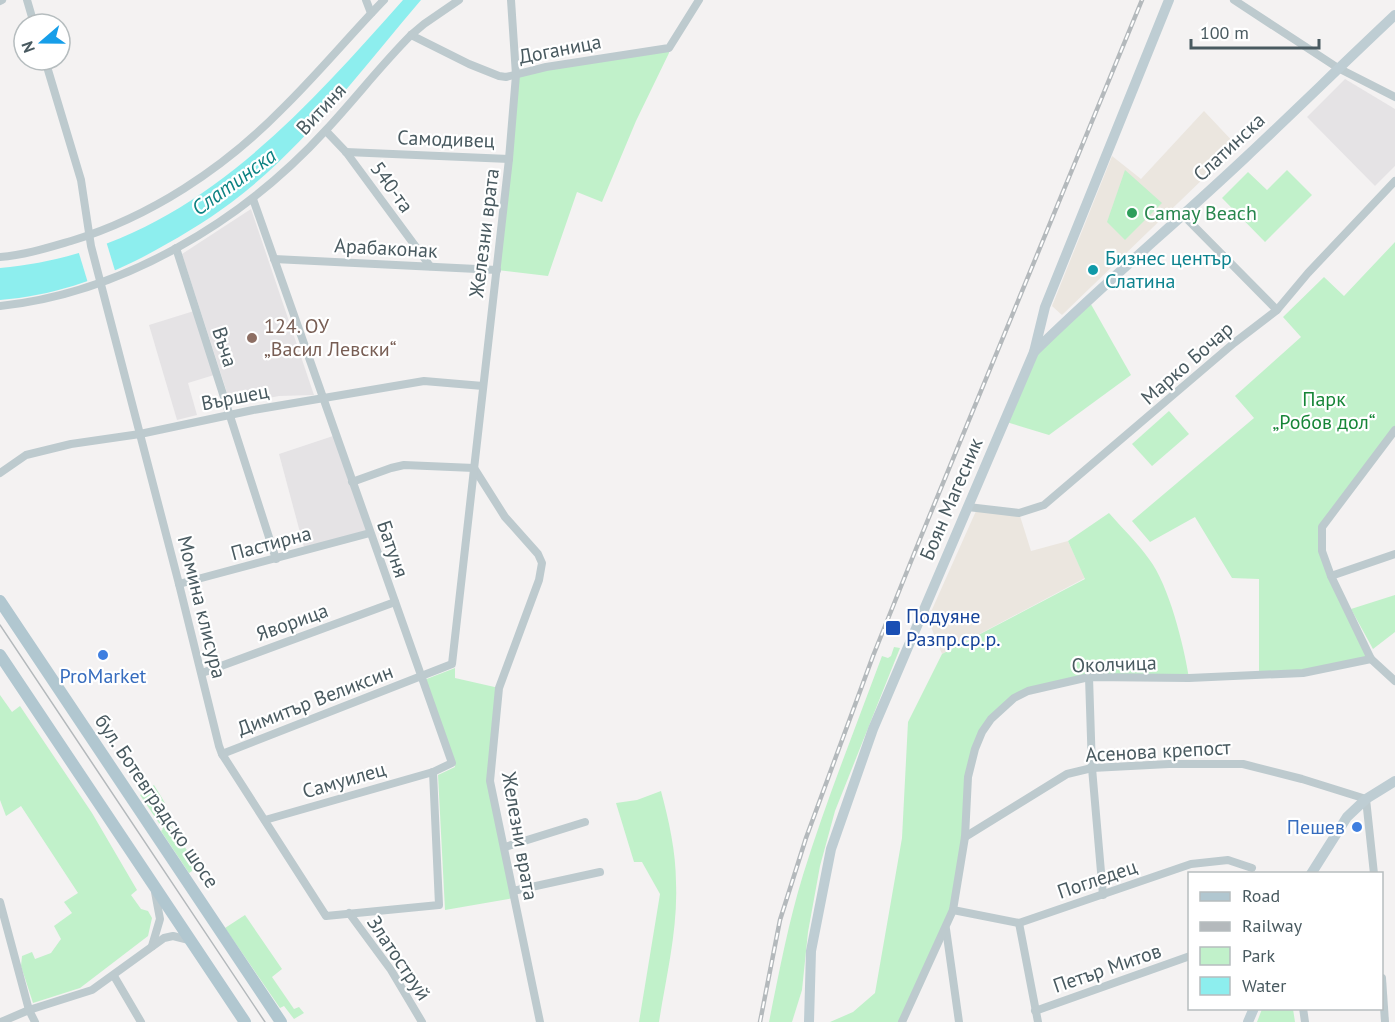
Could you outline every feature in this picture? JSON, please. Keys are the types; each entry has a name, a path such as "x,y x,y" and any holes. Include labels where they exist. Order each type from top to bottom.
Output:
{"main road":[{"name":"бул. Ботевградско шосе","path":"0,601 281,1022"},
{"path":"0,655 245,1022"}],"street":[{"path":"366,0 371,13"},
{"name":"Витиня","path":"0,257 24,255 88,236 144,213 180,192 280,112 384,0"},
{"name":"Витиня","path":"0,306 27,303 100,281 176,248 253,199 326,131 411,35 423,24 459,0"},
{"name":"Железни врата","path":"421,677 452,664 509,159 516,75 511,0"},
{"name":"Доганица","path":"411,35 499,76 516,75 546,67 669,48 699,0"},
{"name":"Боян Магесник","path":"809,1022 811,951 831,849 873,729 1034,352 1045,308 1169,0"},
{"path":"1234,0 1338,68 1395,98"},
{"name":"Слатинска","path":"1034,352 1088,299 1183,215 1395,15"},
{"name":"Момина клисура","path":"49,72 81,180 88,236 222,754 326,916 349,913"},
{"name":"540-та","path":"326,131 346,152 430,266"},
{"name":"Самодивец","path":"346,152 509,159"},
{"name":"Марко Бочар","path":"968,507 1019,513 1044,505 1154,414 1234,343 1277,310 1308,273 1395,181"},
{"name":"Батуня","path":"253,199 452,763 433,772"},
{"path":"1183,215 1277,310"},
{"name":"Въча","path":"176,248 276,559"},
{"name":"Арабаконак","path":"274,259 497,270"},
{"name":"Вършец","path":"0,472 26,455 71,444 140,434 229,414 424,381 483,386"},
{"path":"1395,430 1322,526 1322,551 1331,576 1371,659 1395,681"},
{"path":"352,482 404,465 474,468"},
{"name":"Железни врата","path":"474,468 505,517 538,554 542,563 539,580 499,688 490,781 540,1022"},
{"name":"Пастирна","path":"179,584 370,533"},
{"path":"1331,576 1395,554"},
{"name":"Яворица","path":"202,673 395,602"},
{"name":"Околчица","path":"965,837 968,777 982,732 991,719 1014,698 1028,690 1089,677 1190,678 1303,673 1371,659"},
{"name":"Димитър Великсин","path":"222,754 421,677"},
{"path":"1089,677 1092,768 1103,895"},
{"name":"Асенова крепост","path":"965,837 1067,774 1092,768 1169,764 1243,764 1366,799"},
{"path":"349,913 439,905 433,772"},
{"name":"Самуилец","path":"265,820 433,772"},
{"path":"1312,872 1347,816 1366,799 1395,781"},
{"path":"1366,799 1374,872"},
{"path":"505,848 585,822"},
{"path":"903,1022 953,910 965,837"},
{"name":"Погледец","path":"953,910 1019,923 1191,864 1228,860 1252,868"},
{"path":"513,891 600,872"},
{"path":"152,946 160,919 153,885"},
{"path":"0,902 29,1010 35,1022"},
{"name":"Златоструй","path":"349,913 391,970 422,1022"},
{"path":"1019,923 1038,1022"},
{"path":"945,928 958,1022"},
{"path":"1,1022 29,1010 92,990 164,938 173,936 191,941"},
{"name":"Петър Митов","path":"1035,1011 1188,957"},
{"path":"114,976 141,1022"},
{"path":"1383,993 1385,1022"}],"shaded area":[{"path":"1345,79 1395,109 1395,166 1375,186 1307,117"},
{"path":"1204,111 1237,146 1062,315 1052,306 1112,156 1141,179"},
{"name":"124. ОУ „Васил Левски“","path":"251,209 314,395 279,396 231,405 182,254"},
{"path":"194,311 214,375 188,383 197,415 177,420 149,325"},
{"path":"336,435 370,533 305,551 279,454"},
{"path":"976,511 1020,516 1031,551 1068,541 1085,578 942,654 931,627 930,614"}],"green space":[{"path":"669,48 669,53 636,121 602,202 577,192 548,276 497,270 516,75"},
{"name":"Camay Beach","path":"1125,170 1162,203 1125,240 1107,222"},
{"path":"1287,170 1312,195 1265,242 1222,198 1248,172 1267,190"},
{"name":"Парк „Робов дол“","path":"1395,242 1395,430 1322,527 1322,551 1371,659 1303,673 1259,675 1259,579 1232,578 1195,517 1150,542 1132,521 1254,418 1235,396 1301,337 1283,317 1324,277 1344,296"},
{"path":"1088,299 1131,375 1049,435 1003,421 1034,352"},
{"path":"1169,411 1189,434 1152,466 1132,444"},
{"path":"1109,513 1144,553 1163,584 1179,633 1189,678 1089,677 1028,691 1001,708 975,749 953,910 902,1022 830,1022 853,1012 875,993 902,838 908,722 942,654 1085,579 1068,541"},
{"path":"1395,595 1395,632 1373,649 1351,609"},
{"path":"894,647 900,648 835,811 820,866 808,932 802,990 792,1022 769,1022 784,948 812,847 882,656 888,658 891,656"},
{"path":"455,668 455,678 499,688 490,781 514,898 445,910 438,775 455,767 424,680"},
{"path":"0,695 12,712 20,706 92,813 137,890 131,895 141,909 148,911 152,918 148,936 80,988 33,1003 21,966 22,956 32,952 35,959 51,953 61,939 54,926 72,913 64,902 78,893 21,806 6,816 0,800"},
{"path":"154,785 165,803 159,808 198,867 189,873 140,795"},
{"path":"661,791 675,860 675,918 659,1022 639,1022 660,894 642,862 634,862 616,803 637,800"},
{"path":"245,915 282,969 272,977 294,1009 299,1007 304,1013 294,1019 284,1006 280,1008 225,928"},
{"path":"1262,1010 1293,1010 1295,1022 1257,1022"}],"water":[{"path":"403,0 421,0 355,80 308,132 284,157 232,202 177,238 109,273 56,291 0,300 0,268 64,257 123,237 177,209 227,175 273,136 318,93"}],"pier":[{"path":"106,241 116,274 88,283 78,250"}],"tram line":[{"path":"0,625 265,1022"}],"railway":[{"path":"760,1022 780,920 806,838 873,656 1142,0"}],"place":[{"name":"Camay Beach","path":"1132,213"},
{"name":"Бизнес център Слатина","path":"1093,270"},
{"name":"124. ОУ „Васил Левски“","path":"252,338"},
{"name":"Подуяне Разпр.ср.р.","path":"893,628"},
{"name":"ProMarket","path":"103,655"},
{"name":"Пешев","path":"1357,827"}]}
